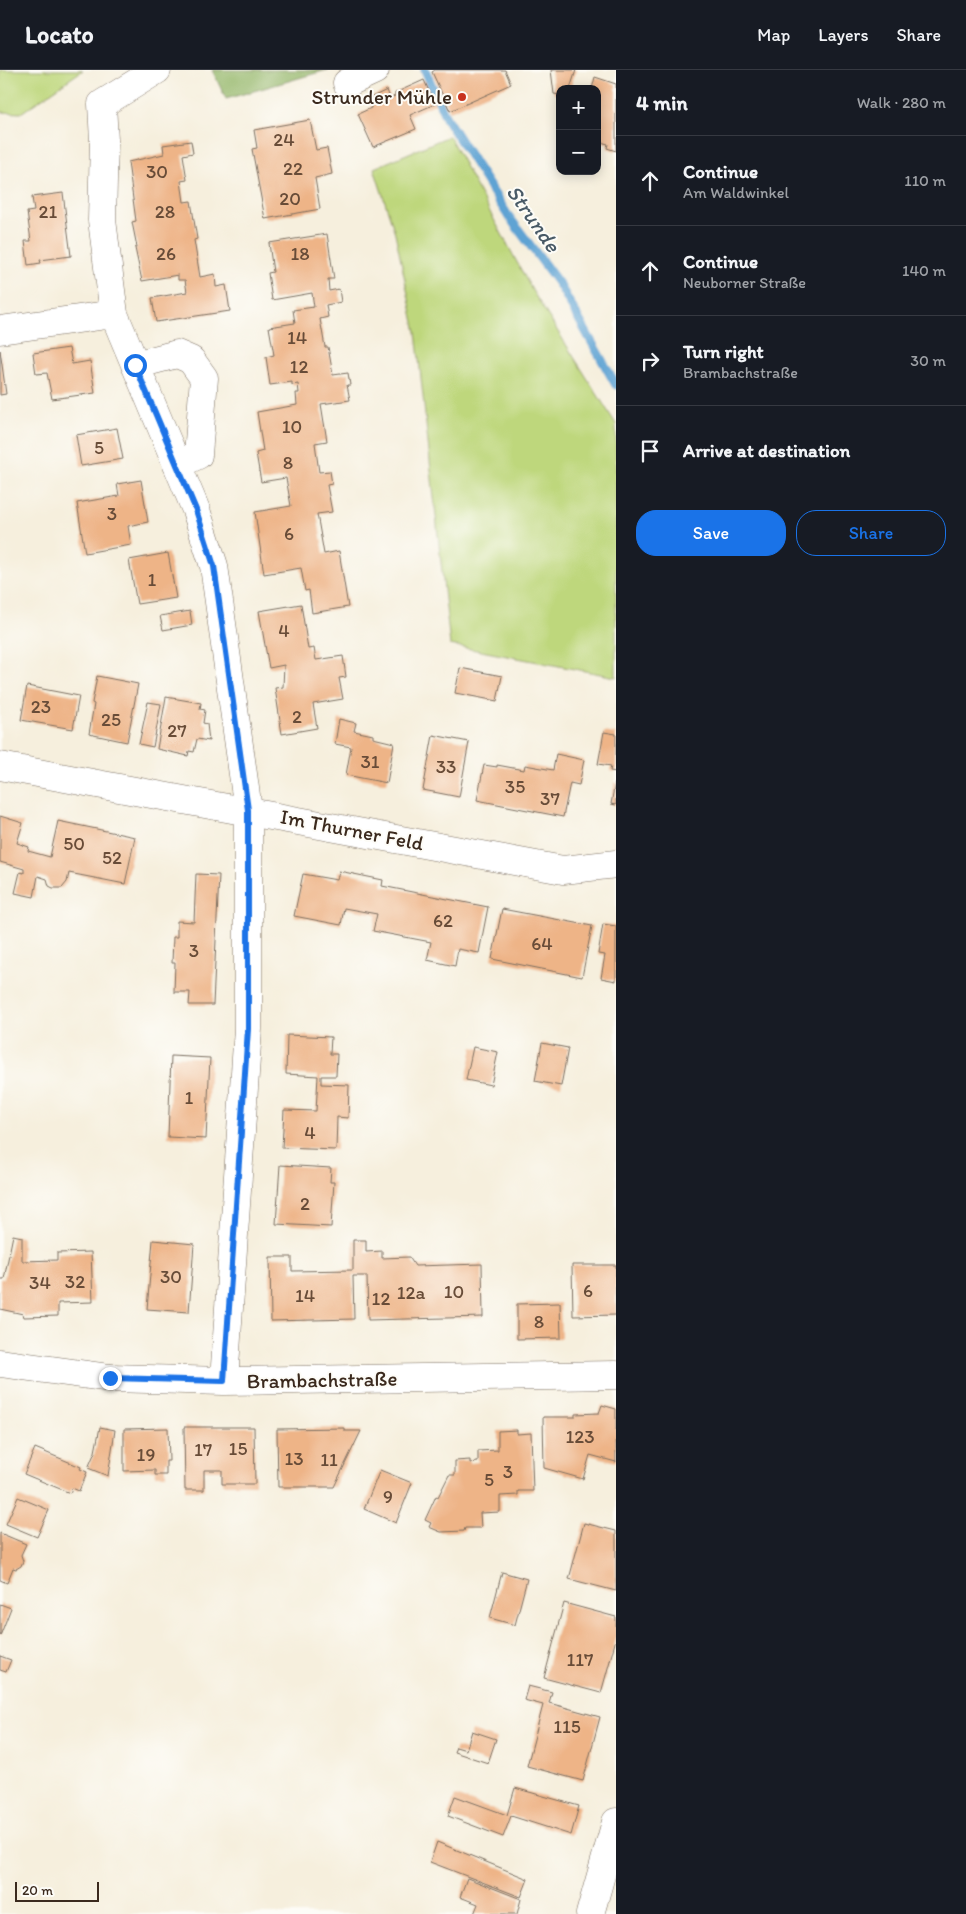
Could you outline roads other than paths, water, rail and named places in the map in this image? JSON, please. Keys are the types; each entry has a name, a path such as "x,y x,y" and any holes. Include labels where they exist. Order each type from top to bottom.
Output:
{"street":[{"path":"157,70 102,104 104,141 102,220 114,314 196,510 214,566 248,810 248,1029 224,1381"},
{"path":"347,82 375,70"},
{"path":"0,330 114,314"},
{"path":"135,365 177,354 191,360 204,378 198,456 177,465"},
{"name":"Im Thurner Feld","path":"0,766 248,810 563,870 616,864"},
{"name":"Brambachstraße","path":"2,1370 110,1378 224,1381 616,1375"},
{"path":"590,1914 616,1822"}],"waterway":[{"name":"Strunde","path":"425,70 446,118 507,214 559,284 616,385"}],"place":[{"name":"Strunder Mühle","path":"462,97"}]}
